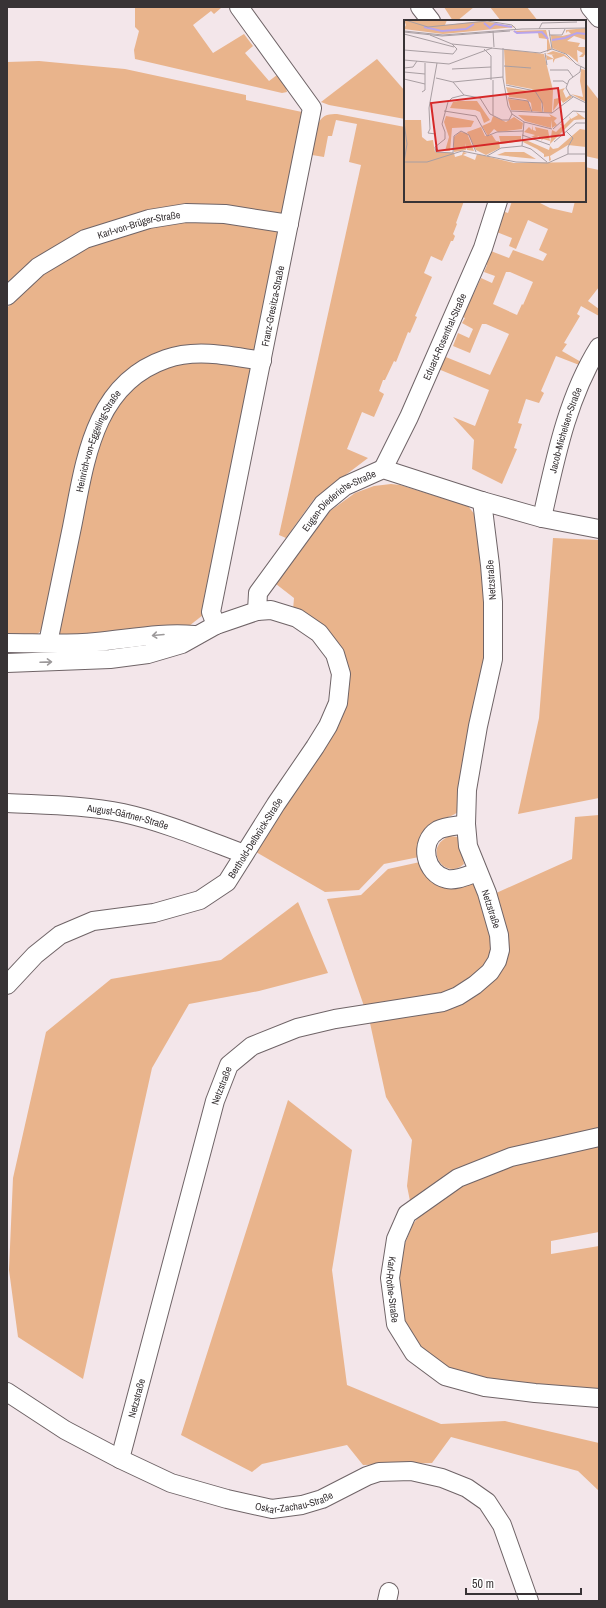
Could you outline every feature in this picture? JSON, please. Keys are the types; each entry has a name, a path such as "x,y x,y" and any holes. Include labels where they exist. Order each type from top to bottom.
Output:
{"street":[{"name":"Franz-Gresitza-Straße","path":"216,625 211,612 312,108 239,7"},
{"path":"420,7 430,20"},
{"path":"590,7 599,18"},
{"name":"Eduard-Rosenthal-Straße","path":"384,469 409,417 483,248 498,202"},
{"name":"Karl-von-Brüger-Straße","path":"7,296 38,267 85,239 149,219 186,213 225,214 289,224"},
{"name":"Jacob-Michelsen-Straße","path":"542,518 558,450 570,411 588,366 599,347"},
{"name":"Heinrich-von-Eggeling-Straße","path":"48,643 92,438 94,431 106,409 120,389 150,366 166,359 183,355 202,354 262,362"},
{"name":"Eugen-Diederichs-Straße","path":"257,611 258,593 324,504 345,486 384,469 482,502 542,518 599,529"},
{"name":"Netzstraße","path":"120,1459 215,1101 229,1065 252,1046 297,1028 336,1019 444,1002 458,996 475,985 490,972 497,961 500,950 499,935 487,894 468,846 466,824 467,790 492,659 493,602 482,502"},
{"name":"Berthold-Delbrück-Straße","path":"7,985 35,955 60,935 93,921 154,914 200,900 227,882 328,726 338,703 341,674 335,654 319,633 297,618 271,610 257,611"},
{"path":"7,663 110,659 148,654 182,644 216,625 257,611"},
{"path":"7,643 94,642 179,634 197,635"},
{"name":"August-Gärtner-Straße","path":"7,803 73,806 122,813 173,827 244,854"},
{"path":"466,824 445,827 437,831 431,837 427,845 426,854 428,863 440,876 448,879 457,879 478,872"},
{"name":"Karl-Rothe-Straße","path":"599,1137 511,1157 458,1178 407,1214 396,1239 390,1278 396,1324 414,1353 445,1376 485,1387 599,1398"},
{"name":"Oskar-Zachau-Straße","path":"7,1392 65,1430 120,1459 171,1483 227,1499 272,1509 302,1505 322,1499 366,1476 379,1472 411,1471 442,1478 467,1488 487,1502 502,1525 529,1601"}],"shaded area":[{"path":"135,7 220,7 221,8 214,14 211,11 193,25 213,53 244,34 253,46 245,53 269,81 277,75 287,92 282,93 135,59 134,50 139,31 135,27"},
{"path":"444,7 474,7 458,20 452,20"},
{"path":"490,7 527,7 537,20 500,20"},
{"path":"377,59 404,90 404,119 329,105 321,102"},
{"path":"39,61 125,69 246,95 246,100 302,112 306,121 288,209 279,215 150,213 7,290 7,62"},
{"path":"586,83 599,100 599,159 586,156"},
{"path":"331,114 404,127 404,202 464,202 453,234 455,236 453,241 451,241 442,261 431,256 424,273 432,277 415,316 417,317 410,333 408,332 396,362 394,361 385,380 383,380 379,391 384,394 374,417 362,412 347,449 368,458 314,499 286,538 279,535 361,165 349,162 357,124 336,120 332,136 328,136 324,157 312,155 315,132 319,121 323,117"},
{"path":"586,167 599,170 599,287 588,301 599,309 599,316 581,306 577,314 580,316 564,343 567,344 562,351 588,366 587,368 556,356 541,391 544,393 539,403 526,399 518,423 522,424 514,448 517,449 502,484 472,469 474,440 453,417 475,426 489,390 431,366 436,353 490,375 509,334 486,324 482,324 470,353 453,346 458,333 469,338 473,329 462,323 465,318 454,313 464,291 473,295 481,278 492,283 495,276 484,272 487,265 478,260 483,248 509,258 513,250 543,261 547,254 539,250 548,229 528,220 516,249 509,246 512,238 489,229 496,209 508,213 512,202 538,202 550,208 572,213 575,202 586,202","holes":["506,272 510,272 533,282 517,315 493,304"]},
{"path":"202,220 279,229 258,346 251,352 173,350 98,409 43,629 34,637 7,636 7,308 26,287 51,266 93,245 149,226"},
{"path":"184,360 247,365 254,373 203,615 189,626 61,637 55,630 103,424 135,382"},
{"path":"391,484 400,485 468,506 476,516 486,603 487,655 458,812 437,821 430,827 419,857 384,864 359,890 325,892 256,852 347,678 293,610 294,598 276,584 330,511 355,493 374,486"},
{"path":"553,538 599,540 599,798 518,814 539,718"},
{"path":"599,815 599,1128 537,1141 459,1170 410,1201 407,1186 412,1140 386,1097 370,1023 422,1014 448,1007 476,995 489,984 497,974 494,894 572,859 575,817"},
{"path":"450,836 458,837 464,864 457,868 450,869 439,861 437,848 441,841"},
{"path":"420,862 473,882 487,917 492,949 490,958 475,977 448,993 365,1009 327,899 361,895 388,869"},
{"path":"298,902 328,973 259,991 189,1004 152,1068 83,1379 18,1337 9,1270 13,1178 46,1032 111,979 221,960"},
{"path":"288,1100 352,1150 332,1270 347,1385 441,1424 505,1421 599,1443 599,1491 578,1471 451,1437 432,1463 363,1465 347,1445 262,1464 252,1472 181,1435"},
{"path":"599,1143 599,1232 551,1241 551,1254 599,1246 599,1393 473,1379 434,1361 408,1330 402,1315 397,1293 402,1251 413,1224 427,1207 461,1185 526,1160"}]}
